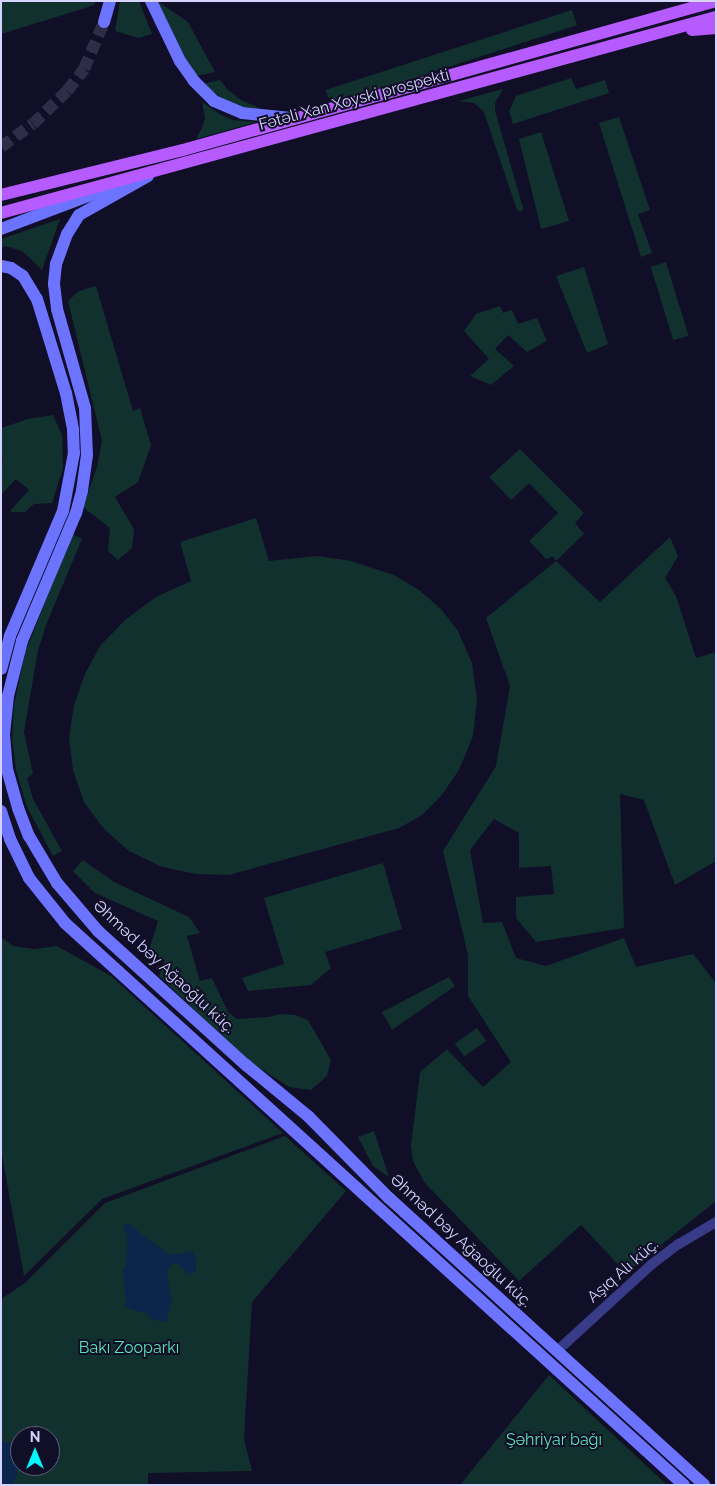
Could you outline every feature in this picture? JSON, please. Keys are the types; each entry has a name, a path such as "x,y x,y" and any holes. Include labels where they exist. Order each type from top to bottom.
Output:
{"main road":[{"path":"654,19 689,1"},
{"name":"Fətəli Xan Xoyski prospekti","path":"1,194 183,150 303,118 716,2"},
{"name":"Fətəli Xan Xoyski prospekti","path":"1,213 716,17"},
{"path":"660,33 716,28"}],"street":[{"path":"104,22 110,1"},
{"path":"151,1 180,61 194,81 214,101 242,114 268,118 303,118"},
{"path":"1,229 159,169"},
{"name":"Əhməd bəy Ağaoğlu küç.","path":"159,169 79,215 72,224 59,252 54,284 57,309 84,408 88,455 82,491 72,524 15,664 8,696 4,735 4,751 11,788 37,853 57,883 98,931 246,1065 322,1129 389,1198 704,1485"},
{"path":"1,266 10,268 23,276 32,290 53,349 73,430 74,453 69,489 63,511 10,636 1,669"},
{"name":"Əhməd bəy Ağaoğlu küç.","path":"1,811 10,839 29,878 65,923 684,1485"},
{"path":"20,861 37,853"},
{"path":"309,1143 322,1129"},
{"name":"Aşıq Alı küç.","path":"557,1351 657,1259 716,1222"}],"green space":[{"path":"1,1 95,1 94,5 1,34"},
{"path":"120,1 139,1 152,34 139,38 115,31"},
{"path":"157,1 188,22 215,72 196,76 183,56"},
{"path":"572,10 577,25 331,105 326,90"},
{"path":"571,78 576,89 605,80 609,93 513,124 509,111 516,96"},
{"path":"220,80 228,90 241,100 266,111 239,106 224,100 203,84"},
{"path":"503,89 495,103 495,111 523,208 522,212 517,210 484,112 474,103 459,101"},
{"path":"202,102 221,115 233,120 256,122 196,139 205,118"},
{"path":"619,117 650,210 638,214 652,253 641,257 599,123"},
{"path":"541,132 569,221 541,229 519,139"},
{"path":"60,219 42,270 22,251 6,246 1,248 1,239"},
{"path":"666,262 689,336 673,340 651,267"},
{"path":"584,267 608,344 587,353 556,276"},
{"path":"96,286 133,411 140,408 151,445 138,482 115,497 134,529 132,548 118,560 108,551 110,528 83,507 97,467 102,441 68,301 79,291"},
{"path":"500,306 503,313 512,310 518,324 537,318 547,341 527,352 508,335 495,349 514,366 491,385 470,376 489,359 464,331 476,314"},
{"path":"53,415 62,435 63,468 52,503 34,504 25,512 12,512 10,511 29,490 16,479 1,495 1,463 3,461 1,457 1,428 28,419"},
{"path":"520,449 584,513 575,523 584,534 556,561 553,556 546,559 529,541 558,513 529,483 511,500 489,477"},
{"path":"256,518 269,561 318,556 351,561 394,575 419,590 441,609 458,631 472,663 477,700 473,736 459,770 441,796 422,815 399,828 229,875 196,874 162,867 129,851 104,829 84,802 73,770 69,738 74,705 85,674 100,646 125,620 156,597 191,581 180,542"},
{"path":"72,534 82,539 46,625 38,650 24,732 33,774 27,778 33,799 62,851 53,856 27,807 16,770 12,740 14,705 25,653"},
{"path":"670,537 678,556 665,578 676,596 696,658 716,652 716,861 675,885 644,800 620,794 624,928 536,942 516,918 516,897 554,894 551,866 519,868 519,833 494,819 470,850 483,923 502,922 516,958 546,966 624,938 636,967 693,954 716,983 716,1201 626,1273 581,1225 519,1281 424,1182 413,1161 411,1145 420,1072 447,1049 483,1087 511,1062 468,996 468,955 443,851 496,766 510,686 486,618 556,561 600,602"},
{"path":"83,860 114,882 189,917 200,933 187,936 200,981 212,978 228,1012 237,1019 269,1017 280,1014 295,1015 308,1020 331,1060 327,1076 311,1090 289,1087 243,1057 159,976 164,961 149,950 158,921 95,893 73,871"},
{"path":"383,863 402,929 325,952 331,968 311,985 248,991 242,978 284,964 264,898"},
{"path":"1,937 13,946 34,949 57,946 111,976 283,1133 102,1199 24,1276 1,1150"},
{"path":"449,977 455,986 392,1030 382,1012"},
{"path":"477,1028 486,1041 464,1057 455,1043"},
{"path":"374,1131 389,1177 373,1166 358,1137"},
{"name":"Bakı Zooparkı","path":"285,1136 346,1191 252,1302 244,1439 252,1471 148,1473 148,1485 1,1485 1,1299 25,1283 105,1203"},
{"name":"Şəhriyar bağı","path":"549,1375 667,1485 460,1485"}],"water":[{"path":"129,1224 168,1254 192,1251 196,1259 196,1273 187,1273 177,1263 169,1266 167,1275 172,1300 166,1322 153,1320 145,1312 138,1312 123,1305 126,1300 123,1271 126,1265 127,1237 124,1228 125,1225"},
{"path":"1,1442 10,1443 10,1476 16,1476 12,1485 1,1485"}],"tunnel":[{"path":"1,147 33,124 67,91 84,69 104,22"}]}
